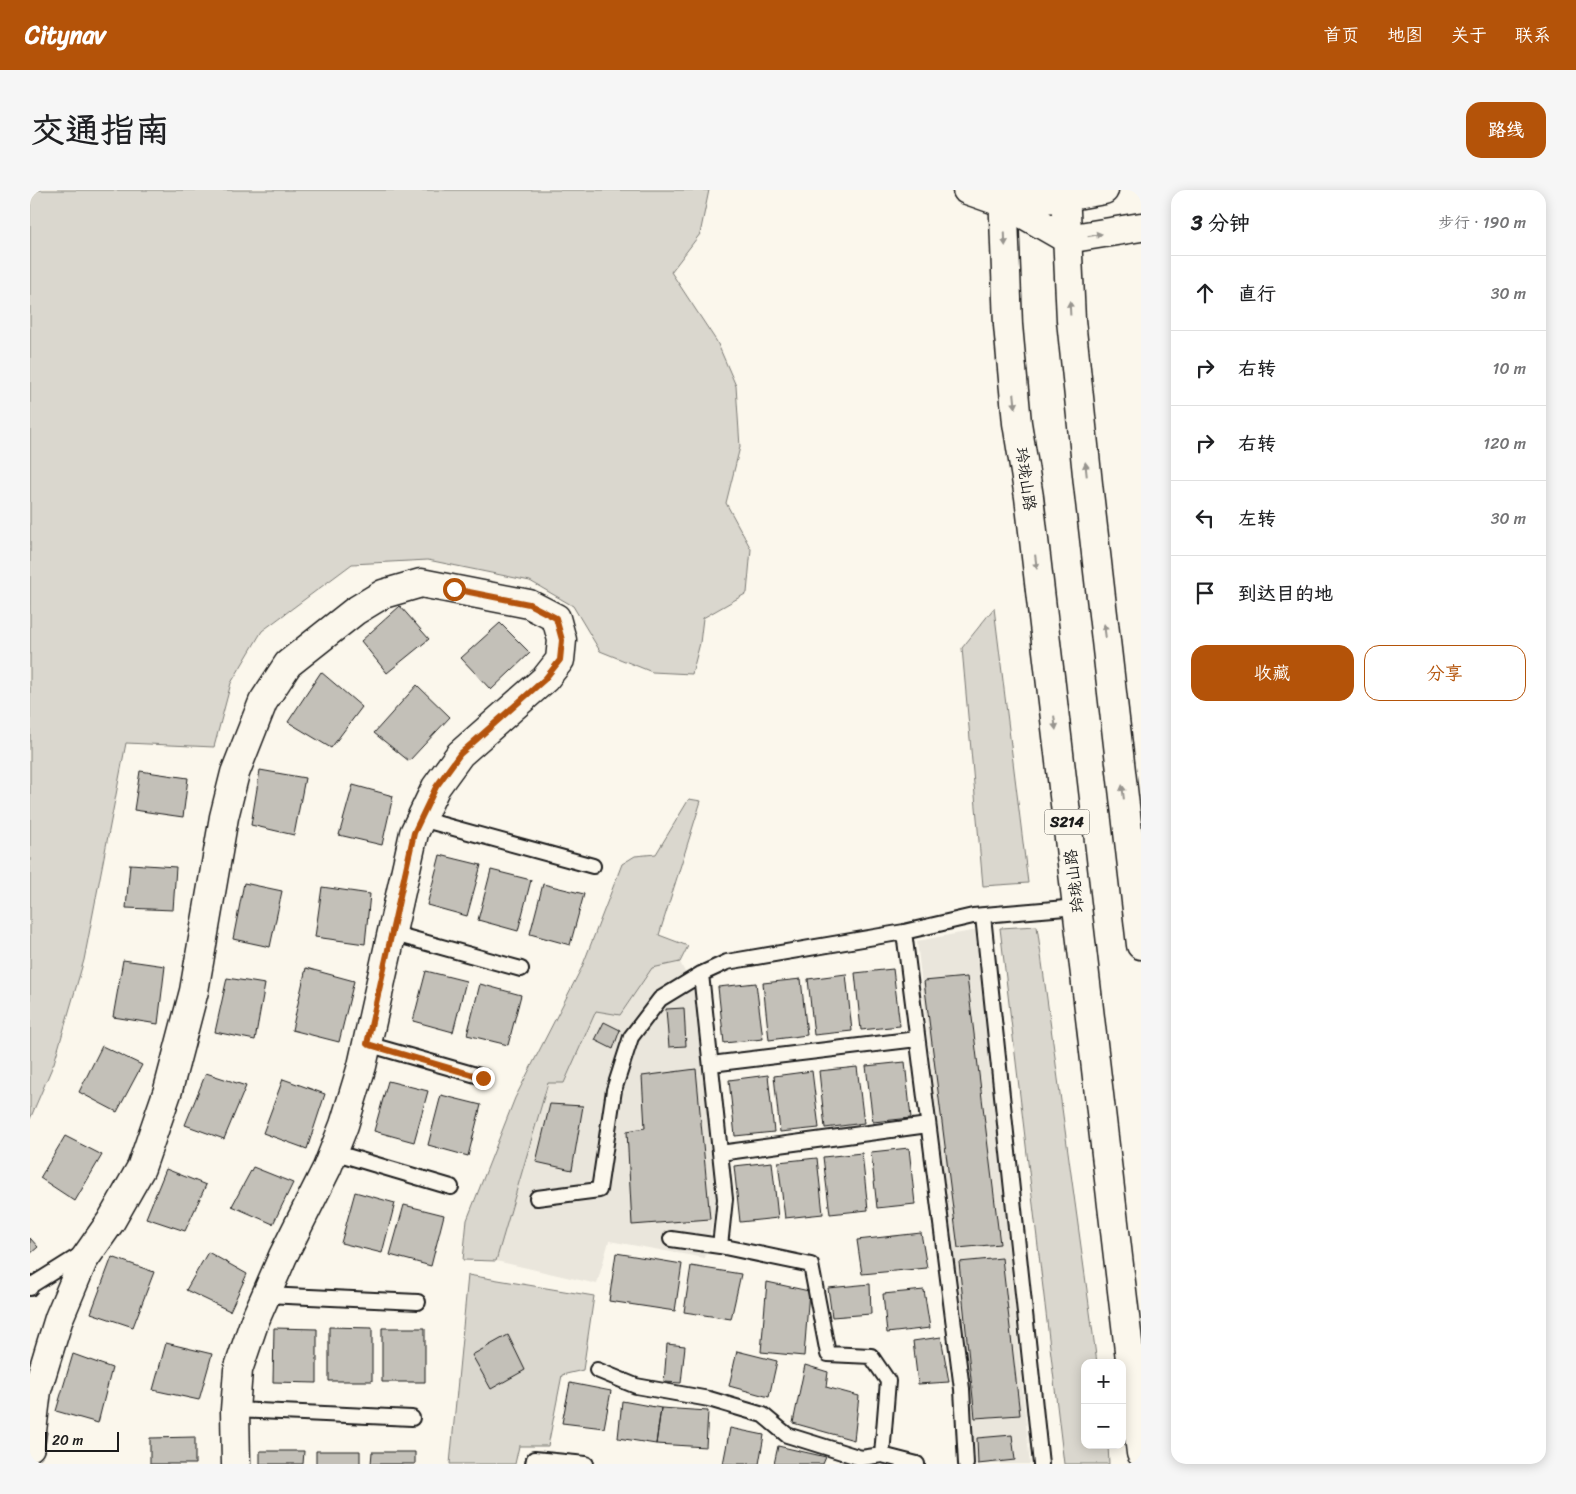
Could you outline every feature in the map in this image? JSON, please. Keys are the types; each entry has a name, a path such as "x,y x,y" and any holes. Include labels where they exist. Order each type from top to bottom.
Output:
{"main road":[{"path":"967,190 1003,197 1104,190"},
{"path":"1065,194 1071,320 1141,945"},
{"path":"1003,197 1067,239 1141,227"},
{"name":"玲珑山路","path":"1003,197 1008,325 1018,423 1029,497 1141,1453"},
{"path":"30,1447 37,1390 60,1318 84,1261 111,1221 141,1168 168,1090 194,991 224,817 235,772 263,702 288,664 355,611 383,594 421,583 529,604 556,618 562,640 560,660 545,679 460,754 436,787 414,833 362,1066 344,1125 327,1168 283,1256 255,1320 238,1370 235,1410 236,1464"}],"lane":[{"path":"421,819 593,866"},
{"path":"537,1198 600,1190 614,1090 631,1038 660,999 702,974 727,962 904,932 973,916 1077,907"},
{"path":"983,916 1041,1464"},
{"path":"904,932 962,1389 966,1464"},
{"path":"391,933 522,970"},
{"path":"702,974 725,1199 720,1246"},
{"path":"711,1064 917,1039"},
{"path":"367,1044 483,1078"},
{"path":"720,1153 928,1125"},
{"path":"333,1152 451,1187"},
{"path":"671,1239 720,1246 811,1265 828,1354 871,1356 888,1381 882,1455"},
{"path":"30,1288 94,1246"},
{"path":"266,1295 418,1302"},
{"path":"597,1370 636,1386 709,1399 763,1415 787,1435 861,1458 882,1455 917,1464"},
{"path":"235,1410 412,1418"},
{"path":"533,1464 534,1459 586,1464"}],"shaded area":[{"path":"30,190 709,190 700,234 671,272 717,342 736,386 740,447 726,503 751,549 747,593 703,618 700,643 692,674 652,672 600,651 573,606 530,581 428,560 352,564 262,631 231,683 214,747 126,743 84,960 54,1063 30,1119"},
{"path":"994,608 1028,883 983,886 962,648"},
{"path":"689,799 701,801 659,935 688,946 680,962 652,968 620,1015 596,1011 564,1083 548,1083 496,1261 463,1260 467,1220 515,1098 582,967 622,864 635,856 656,854"},
{"path":"1037,926 1096,1359 1081,1359 1081,1449 1108,1449 1109,1464 1064,1464 1000,928"},
{"path":"977,930 1030,1464 976,1464 917,941"},
{"path":"680,962 695,993 716,1204 705,1258 609,1241 597,1284 496,1261 548,1083 564,1083 596,1010 620,1015 652,968"},
{"path":"468,1275 594,1296 583,1370 562,1375 548,1446 519,1446 515,1464 450,1464"}],"building":[{"path":"400,606 429,639 387,673 361,641"},
{"path":"500,623 530,653 491,690 461,658"},
{"path":"321,672 362,707 331,748 288,722"},
{"path":"417,685 450,717 409,761 374,733"},
{"path":"260,770 305,778 294,835 251,825"},
{"path":"140,771 188,778 183,817 134,810"},
{"path":"353,785 393,796 382,845 339,835"},
{"path":"440,855 481,865 467,916 427,905"},
{"path":"130,864 176,867 173,910 126,908"},
{"path":"491,870 531,880 518,931 478,920"},
{"path":"244,883 282,891 270,947 233,939"},
{"path":"543,884 584,894 570,945 530,934"},
{"path":"322,887 370,894 365,944 315,937"},
{"path":"123,960 165,966 158,1024 113,1017"},
{"path":"306,968 354,981 339,1042 292,1030"},
{"path":"893,969 900,1026 861,1030 855,973"},
{"path":"426,971 466,981 453,1032 413,1021"},
{"path":"846,974 852,1031 814,1035 808,979"},
{"path":"967,977 1000,1244 958,1248 924,981"},
{"path":"227,978 265,984 255,1040 215,1032"},
{"path":"801,979 807,1035 769,1040 763,983"},
{"path":"756,983 763,1039 724,1043 718,987"},
{"path":"480,984 521,995 508,1045 467,1035"},
{"path":"684,1008 686,1046 669,1047 666,1009"},
{"path":"604,1022 620,1030 613,1049 595,1040"},
{"path":"102,1046 142,1065 117,1112 79,1092"},
{"path":"905,1062 911,1118 873,1122 866,1066"},
{"path":"857,1067 864,1123 825,1128 819,1071"},
{"path":"696,1069 710,1219 632,1225 627,1131 645,1128 642,1076"},
{"path":"812,1071 819,1128 780,1132 774,1076"},
{"path":"206,1073 246,1086 224,1139 185,1125"},
{"path":"768,1075 774,1132 735,1136 729,1080"},
{"path":"283,1079 325,1094 307,1149 263,1133"},
{"path":"388,1081 428,1091 414,1142 374,1131"},
{"path":"441,1095 481,1105 468,1156 428,1145"},
{"path":"550,1104 583,1106 572,1170 536,1162"},
{"path":"65,1136 102,1155 75,1201 40,1178"},
{"path":"909,1148 915,1204 877,1208 871,1152"},
{"path":"862,1153 868,1210 830,1214 823,1157"},
{"path":"817,1158 823,1214 785,1218 778,1162"},
{"path":"772,1162 778,1218 740,1222 734,1166"},
{"path":"253,1167 293,1183 273,1224 232,1206"},
{"path":"166,1169 206,1185 185,1231 146,1218"},
{"path":"355,1192 395,1203 382,1253 341,1243"},
{"path":"404,1205 444,1215 431,1266 390,1255"},
{"path":"921,1233 927,1268 862,1274 857,1240"},
{"path":"30,1238 38,1247 30,1254"},
{"path":"208,1252 247,1274 230,1311 186,1290"},
{"path":"616,1253 682,1264 675,1311 609,1301"},
{"path":"112,1257 154,1272 133,1327 91,1313"},
{"path":"1002,1258 1020,1415 975,1418 959,1262"},
{"path":"691,1266 741,1274 731,1319 684,1312"},
{"path":"767,1282 809,1291 804,1356 761,1352"},
{"path":"870,1284 871,1314 832,1317 828,1288"},
{"path":"924,1290 930,1328 887,1333 883,1294"},
{"path":"329,1327 372,1328 372,1381 329,1381"},
{"path":"274,1328 317,1329 317,1383 273,1382"},
{"path":"382,1328 425,1328 425,1382 382,1382"},
{"path":"508,1335 525,1370 491,1389 472,1355"},
{"path":"941,1337 949,1382 918,1384 913,1341"},
{"path":"166,1343 212,1354 199,1400 153,1390"},
{"path":"667,1344 685,1346 681,1383 664,1382"},
{"path":"737,1351 777,1361 769,1397 729,1386"},
{"path":"73,1354 112,1368 98,1423 56,1411"},
{"path":"805,1365 828,1372 826,1387 859,1396 854,1440 793,1423"},
{"path":"570,1383 611,1391 604,1428 562,1423"},
{"path":"622,1401 661,1408 656,1444 618,1438"},
{"path":"661,1408 708,1411 706,1447 656,1444"},
{"path":"730,1428 764,1435 759,1464 723,1464"},
{"path":"1012,1435 1015,1460 978,1464 977,1438"},
{"path":"195,1437 195,1464 150,1464 150,1438"},
{"path":"778,1446 826,1457 823,1464 774,1464"},
{"path":"260,1451 304,1451 303,1464 260,1464"},
{"path":"316,1451 360,1451 360,1464 316,1464"},
{"path":"372,1452 415,1452 415,1464 371,1464"}],"route":[{"path":"454,589 529,604 556,618 562,640 560,660 545,679 460,754 436,787 414,833 367,1044 483,1078"}]}
